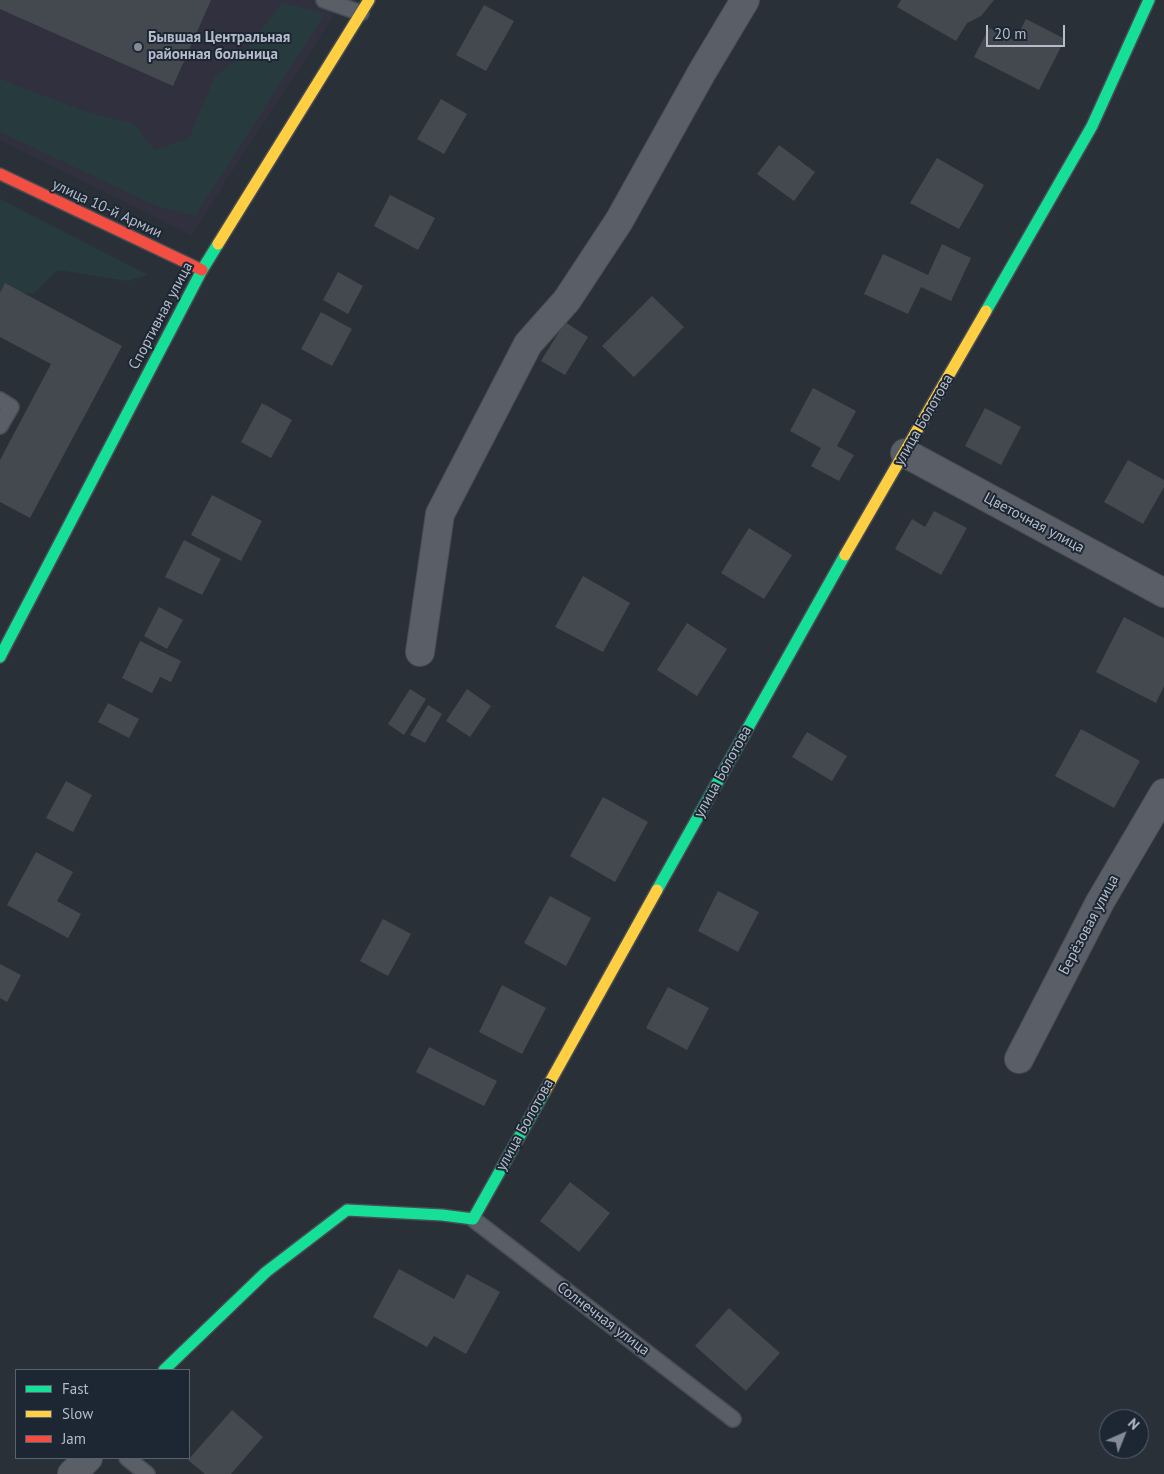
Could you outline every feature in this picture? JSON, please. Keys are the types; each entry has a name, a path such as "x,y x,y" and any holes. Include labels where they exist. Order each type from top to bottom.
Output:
{"street":[{"name":"Спортивная улица","path":"0,657 202,270 369,0"},
{"path":"420,652 440,514 528,344 567,300 620,222 702,72 745,0"},
{"name":"улица Болотова","path":"473,1219 786,658 1092,126 1149,0"},
{"name":"улица 10-й Армии","path":"0,174 202,270"},
{"name":"Цветочная улица","path":"905,453 1164,592"},
{"name":"Берёзовая улица","path":"1019,1059 1100,902 1164,793"},
{"path":"165,1369 266,1272 347,1210 442,1214 473,1219"},
{"path":"72,1474 87,1459"}],"lane":[{"path":"324,0 361,13"},
{"path":"0,400 11,406 0,426"},
{"path":"0,623 14,631"},
{"name":"Солнечная улица","path":"473,1219 733,1419"},
{"path":"128,1459 147,1474"}],"shaded area":[{"path":"0,0 344,0 191,235 0,140"}],"green space":[{"path":"282,2 325,14 195,216 156,206 0,132 0,79 93,114 133,123 155,150 189,138 215,76 243,55"},
{"path":"0,199 148,275 127,281 58,270 34,293 0,293"}],"building":[{"name":"Бывшая Центральная районная больница","path":"0,0 211,0 173,86 0,9"},
{"path":"901,0 994,0 981,16 967,23 956,41 897,7"},
{"path":"484,5 514,21 486,71 456,55"},
{"path":"1026,19 1065,39 1039,90 974,57 989,28 1015,41"},
{"path":"441,99 467,114 444,154 417,139"},
{"path":"779,145 815,172 794,201 757,174"},
{"path":"937,158 984,185 959,229 910,203"},
{"path":"390,195 435,218 418,250 374,226"},
{"path":"942,244 971,258 951,301 921,287 908,314 864,294 883,254 928,275"},
{"path":"338,272 363,286 348,314 323,300"},
{"path":"5,283 122,346 30,518 0,502 0,460 51,364 0,337 0,293"},
{"path":"652,296 684,327 634,377 602,346"},
{"path":"321,312 352,329 332,366 301,349"},
{"path":"565,322 588,337 565,375 541,361"},
{"path":"813,388 856,411 837,446 854,455 839,481 811,466 821,448 790,431"},
{"path":"262,403 292,420 271,458 241,442"},
{"path":"985,408 1021,427 1001,465 965,446"},
{"path":"1128,460 1164,480 1164,487 1143,524 1104,502"},
{"path":"212,495 262,521 241,561 191,535"},
{"path":"934,511 967,528 941,575 895,549 912,519 925,527"},
{"path":"749,528 792,555 764,599 721,573"},
{"path":"184,540 221,559 202,595 165,577"},
{"path":"583,576 630,603 603,652 555,627"},
{"path":"159,607 183,620 167,649 144,636"},
{"path":"1124,617 1164,638 1164,686 1156,703 1096,672"},
{"path":"687,623 727,649 697,696 657,670"},
{"path":"140,641 181,661 171,682 160,677 152,693 122,678"},
{"path":"410,689 426,699 404,735 388,724"},
{"path":"467,689 491,706 470,737 446,721"},
{"path":"108,703 139,719 129,738 98,722"},
{"path":"428,705 442,714 425,743 410,735"},
{"path":"1081,729 1140,761 1114,808 1055,776"},
{"path":"807,732 847,756 832,781 792,757"},
{"path":"66,781 92,795 73,832 46,818"},
{"path":"603,797 648,822 615,882 570,856"},
{"path":"36,852 73,872 57,901 81,914 68,938 7,905"},
{"path":"718,891 759,912 738,952 698,931"},
{"path":"550,896 591,918 566,966 524,943"},
{"path":"383,919 411,934 388,976 360,961"},
{"path":"0,964 21,975 7,1002 0,998"},
{"path":"502,985 546,1008 522,1054 479,1032"},
{"path":"668,987 709,1008 687,1050 646,1028"},
{"path":"429,1047 497,1081 484,1106 416,1072"},
{"path":"570,1182 610,1213 579,1252 540,1221"},
{"path":"399,1269 454,1299 467,1274 500,1292 466,1354 434,1336 427,1347 373,1317"},
{"path":"729,1308 780,1353 746,1391 695,1346"},
{"path":"232,1410 263,1437 231,1474 205,1474 188,1460"}],"traffic: fast":[{"path":"986,311 1092,126 1149,0"},
{"path":"0,657 202,270 218,244"},
{"path":"657,890 845,555"},
{"path":"165,1369 266,1272 347,1210 442,1215 473,1219 545,1091"}],"traffic: slow":[{"path":"218,244 369,0"},
{"path":"845,555 986,311"},
{"path":"545,1091 657,890"}],"traffic: jam":[{"path":"0,174 202,270"}],"place":[{"name":"Бывшая Центральная районная больница","path":"138,47"}]}
